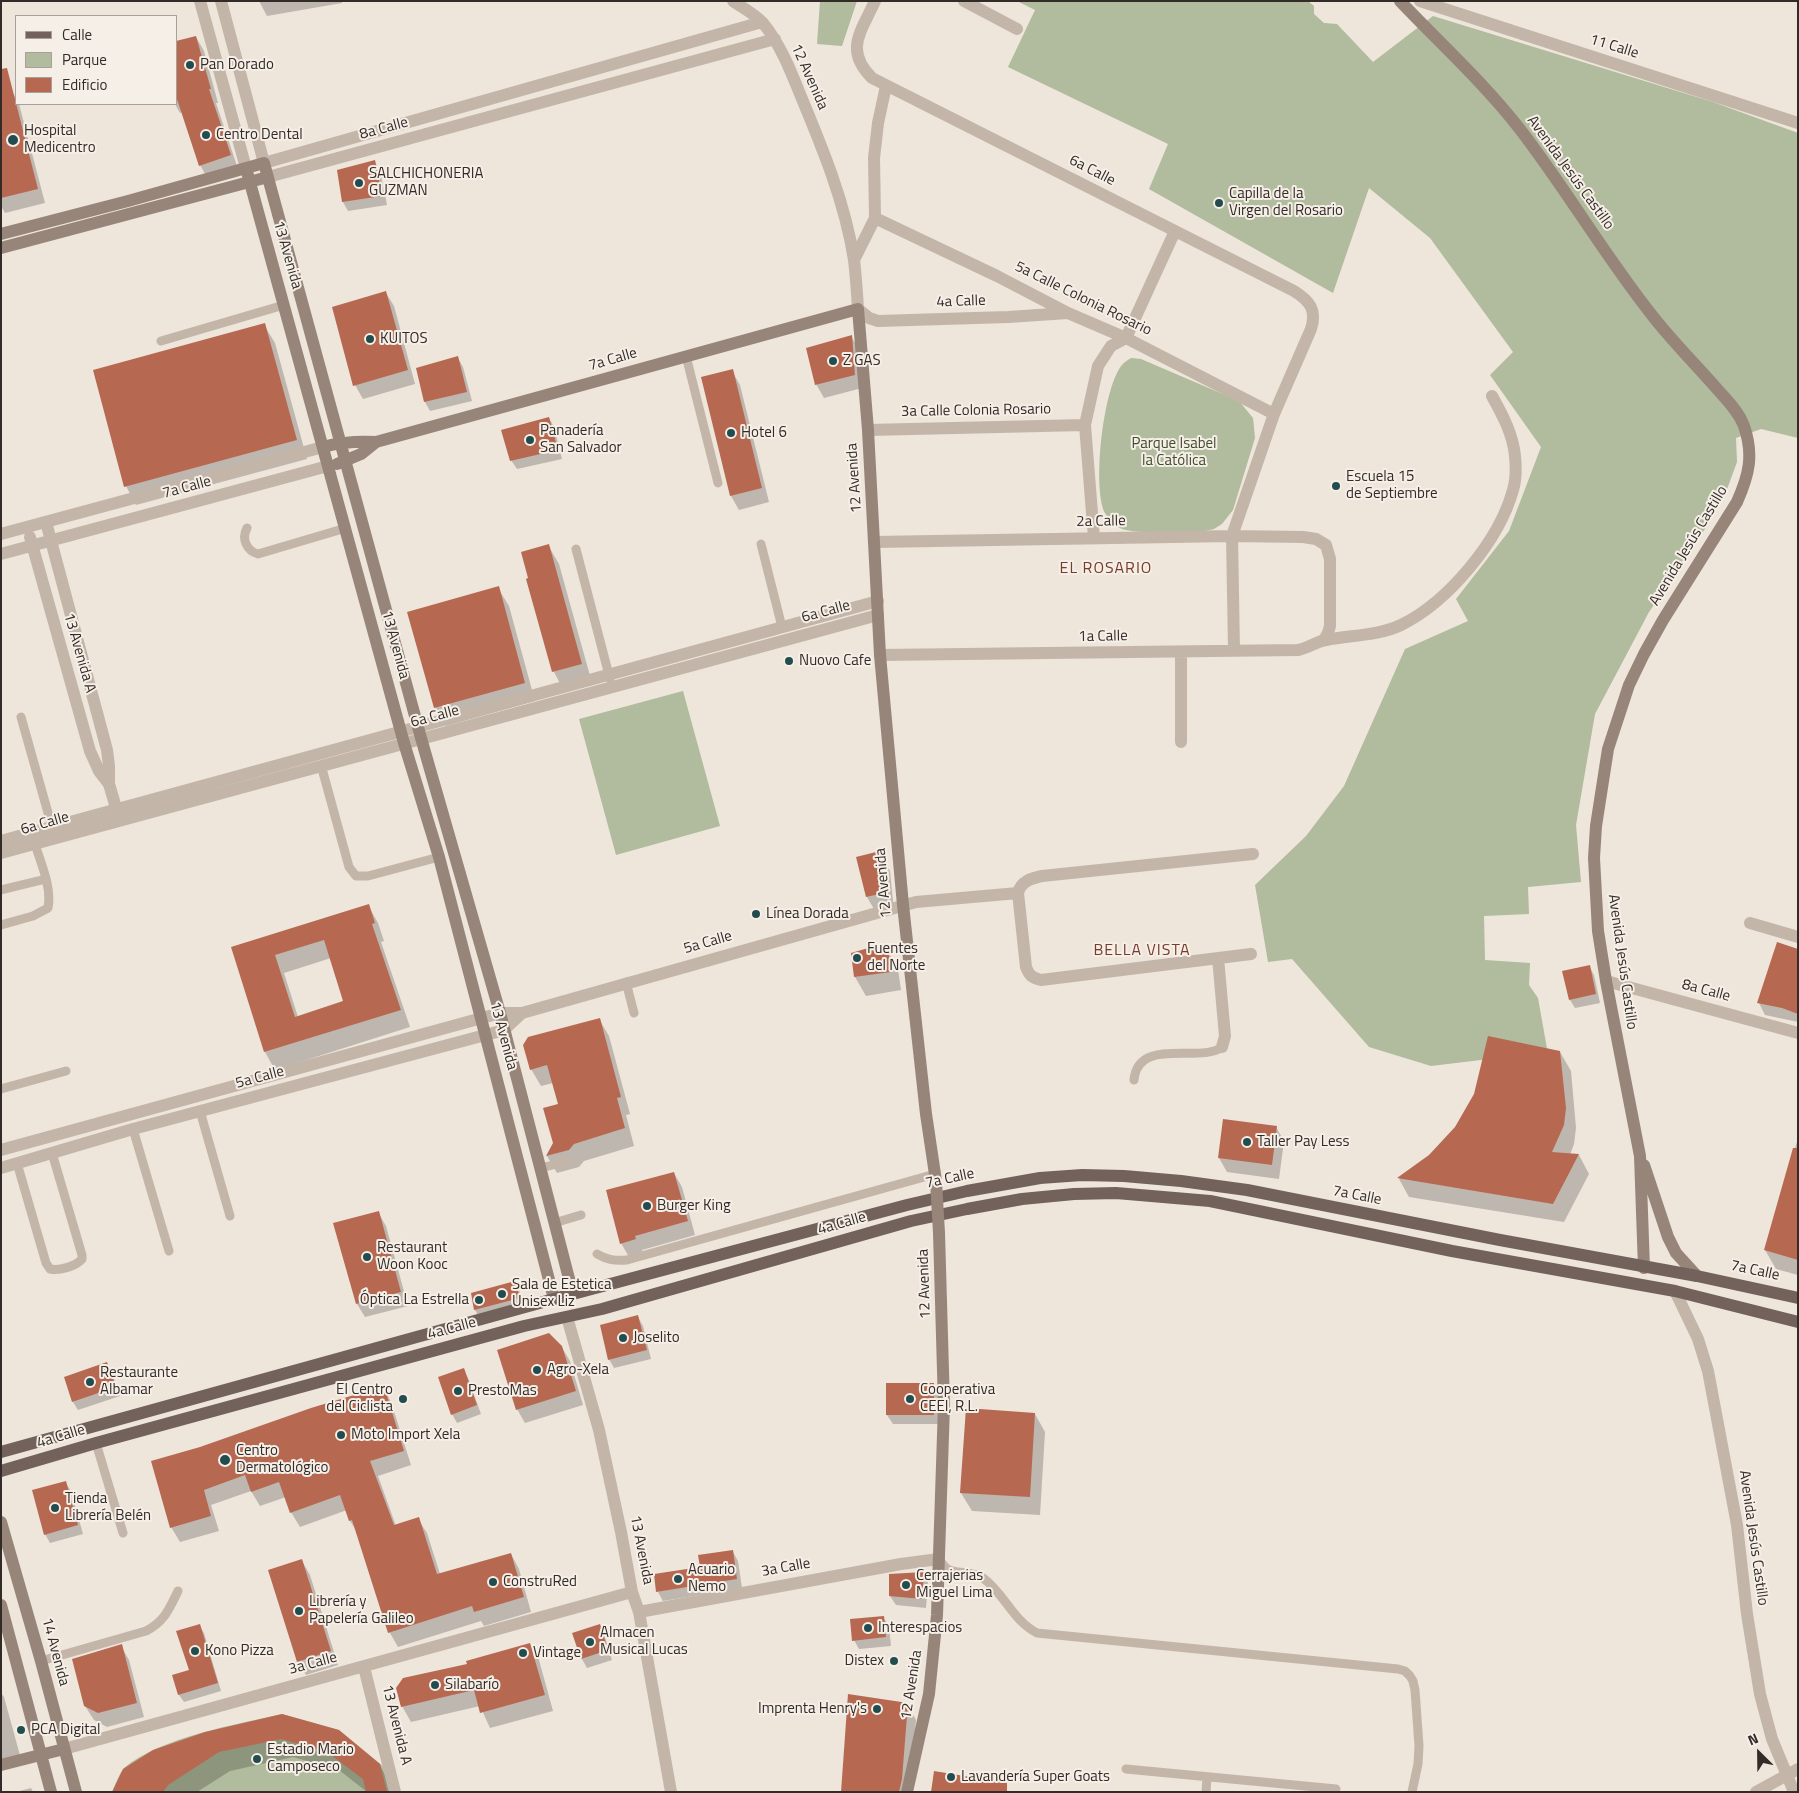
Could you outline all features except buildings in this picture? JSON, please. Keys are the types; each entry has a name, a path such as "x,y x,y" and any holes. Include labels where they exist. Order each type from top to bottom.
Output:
{"main road":[{"name":"7a Calle","path":"907,1205 967,1191 1040,1178 1082,1175 1172,1180 1247,1190 1335,1209 1764,1289 1798,1298"},
{"name":"4a Calle","path":"1,1471 96,1443 524,1326 602,1309 911,1222 966,1208 1022,1200 1116,1192 1210,1201 1452,1251 1675,1291"},
{"name":"4a Calle","path":"1,1452 554,1299 907,1205"},
{"path":"1675,1291 1798,1322"}],"street":[{"name":"13 Avenida","path":"200,1 403,737 439,857 554,1299"},
{"name":"13 Avenida","path":"221,1 344,462 419,733 500,1013 573,1294"},
{"name":"12 Avenida","path":"733,1 762,22 775,39 783,54 809,114 834,182 854,260 868,430 880,655 902,905 935,1178 939,1233 944,1405 937,1615 929,1694 907,1792"},
{"name":"6a Calle","path":"875,1 856,48 860,64 872,78 1294,291 1306,300 1314,312 1311,329 1274,414"},
{"path":"964,1 1017,29"},
{"name":"Avenida Jesús Castillo","path":"1400,1 1487,91 1519,128 1647,308 1673,342 1730,404 1744,424 1749,444 1750,463 1745,484 1737,502 1644,654 1629,685 1608,749 1596,826 1594,858 1598,931 1640,1156 1644,1268"},
{"name":"11 Calle","path":"1420,1 1798,123"},
{"name":"8a Calle","path":"1,234 128,201 762,22"},
{"name":"8a Calle","path":"1,248 250,183 775,39"},
{"path":"854,260 875,218 874,158 878,123 886,86"},
{"name":"5a Calle Colonia Rosario","path":"875,218 997,276 1068,313 1126,338 1274,414"},
{"path":"1094,538 1085,425 1098,366 1112,346 1126,338 1175,231"},
{"name":"7a Calle","path":"1,534 339,443 376,442 858,309"},
{"name":"4a Calle","path":"858,309 869,318 878,322 1068,313"},
{"name":"1a Calle","path":"880,655 1298,650 1313,646 1324,640 1382,632 1399,626 1434,605 1453,588 1502,520 1514,489 1515,455 1507,423 1492,396"},
{"path":"1234,650 1232,536 1274,414"},
{"name":"3a Calle Colonia Rosario","path":"868,430 1085,425"},
{"name":"7a Calle","path":"1,554 344,462 361,454 376,442"},
{"name":"13 Avenida A","path":"46,522 106,750 109,766 109,784 118,815"},
{"name":"13 Avenida A","path":"27,527 90,751 99,771 109,784"},
{"name":"2a Calle","path":"875,542 1232,536 1303,537 1316,539 1326,544 1330,559 1330,626 1324,640"},
{"name":"6a Calle","path":"610,681 710,646 878,601"},
{"name":"6a Calle","path":"1,853 35,844 118,815 403,737 610,681 714,659 878,614"},
{"path":"710,646 714,659"},
{"path":"1180,652 1181,742"},
{"name":"6a Calle","path":"1,841 52,827 118,815 321,765 403,737"},
{"path":"1251,954 1041,980 1035,979 1026,967 1018,893 1020,886 1042,876 1253,854"},
{"name":"5a Calle","path":"1,1150 500,1013 522,1013 902,905 927,900 1018,893"},
{"path":"1750,923 1798,937"},
{"path":"1218,958 1225,1036 1225,1042 1222,1047"},
{"name":"8a Calle","path":"1606,981 1798,1033"},
{"name":"5a Calle","path":"1,1168 133,1129 504,1030 522,1013"},
{"name":"Avenida Jesús Castillo","path":"1640,1156 1668,1237 1676,1253 1697,1276"},
{"name":"Avenida Jesús Castillo","path":"1675,1291 1694,1330 1708,1371 1738,1525 1747,1614 1760,1694 1772,1738 1792,1773 1794,1792"},
{"name":"13 Avenida","path":"567,1317 599,1430 632,1592 639,1612 671,1792"},
{"name":"14 Avenida","path":"1,1522 76,1792"},
{"name":"3a Calle","path":"639,1612 901,1564 939,1559"},
{"name":"3a Calle","path":"1,1765 632,1592"},
{"path":"1,1605 4,1629 51,1792"},
{"name":"13 Avenida A","path":"364,1667 395,1792"},
{"path":"1756,1792 1792,1773"}],"lane":[{"path":"161,341 284,305"},
{"path":"686,356 718,483"},
{"path":"247,528 244,537 248,548 258,554 346,528"},
{"path":"761,544 782,627"},
{"path":"576,549 610,681"},
{"path":"20,716 52,827"},
{"path":"321,765 349,867 356,876 368,876 439,857"},
{"path":"1,925 33,916 48,908 49,897 46,879 35,844"},
{"path":"1,890 46,879"},
{"path":"626,982 634,1013"},
{"path":"1134,1080 1136,1069 1139,1065 1155,1055 1165,1053 1204,1054 1222,1047"},
{"path":"1,1089 66,1072"},
{"path":"200,1111 230,1216"},
{"path":"133,1129 169,1251"},
{"path":"17,1163 46,1263 53,1270 64,1268 80,1262 82,1255 52,1153"},
{"path":"541,1168 568,1161"},
{"path":"597,1254 606,1259 627,1260 935,1178"},
{"path":"554,1223 581,1215"},
{"path":"96,1443 123,1533"},
{"path":"939,1559 946,1568 952,1571 974,1573 983,1578 993,1587 1024,1625 1036,1634 1405,1671 1413,1682 1419,1746 1418,1764 1412,1792"},
{"path":"41,1661 146,1631 159,1624 167,1614 178,1591"},
{"path":"1126,1769 1336,1789"},
{"path":"1206,1792 1207,1777"}],"green space":[{"path":"820,1 857,1 842,46 817,44"},
{"path":"1017,1 1308,1 1314,6 1314,14 1324,23 1337,24 1373,62 1433,16 1713,102 1798,133 1798,438 1761,429 1736,438 1737,462 1726,492 1707,526 1649,612 1595,714 1576,825 1581,882 1528,887 1529,914 1484,916 1485,960 1530,963 1529,985 1538,998 1549,1060 1514,1056 1431,1066 1369,1047 1292,959 1268,962 1255,885 1306,836 1344,786 1405,649 1468,621 1456,599 1509,531 1541,447 1490,375 1513,352 1430,238 1369,188 1333,293 1149,189 1168,144 1008,67 1035,10"},
{"name":"Parque Isabel la Católica","path":"1131,358 1141,359 1239,401 1253,418 1255,438 1233,510 1222,524 1214,529 1173,532 1125,530 1118,527 1105,513 1101,500 1100,461 1105,415 1115,377 1123,364"},
{"path":"683,691 720,826 616,855 579,719"},
{"name":"Estadio Mario Camposeco","path":"282,1714 339,1730 384,1767 390,1792 112,1792 124,1768 139,1757 157,1748 221,1728"}],"place":[{"name":"Pan Dorado","path":"190,65"},
{"name":"Centro Dental","path":"206,135"},
{"name":"Hospital Medicentro","path":"13,140"},
{"name":"SALCHICHONERIA GUZMAN","path":"359,183"},
{"name":"Capilla de la Virgen del Rosario","path":"1219,203"},
{"name":"KUITOS","path":"370,339"},
{"name":"Z GAS","path":"833,361"},
{"name":"Hotel 6","path":"731,433"},
{"name":"Panadería San Salvador","path":"530,440"},
{"name":"Escuela 15 de Septiembre","path":"1336,486"},
{"name":"Nuovo Cafe","path":"789,661"},
{"name":"Línea Dorada","path":"756,914"},
{"name":"Fuentes del Norte","path":"857,958"},
{"name":"Taller Pay Less","path":"1247,1142"},
{"name":"Burger King","path":"647,1206"},
{"name":"Restaurant Woon Kooc","path":"367,1257"},
{"name":"Sala de Estetica Unisex Liz","path":"502,1294"},
{"name":"Óptica La Estrella","path":"479,1300"},
{"name":"Joselito","path":"623,1338"},
{"name":"Agro-Xela","path":"537,1370"},
{"name":"Restaurante Albamar","path":"90,1382"},
{"name":"PrestoMas","path":"458,1391"},
{"name":"El Centro del Ciclista","path":"403,1399"},
{"name":"Cooperativa CEEI, R.L.","path":"910,1399"},
{"name":"Moto Import Xela","path":"341,1435"},
{"name":"Centro Dermatológico","path":"225,1460"},
{"name":"Tienda Librería Belén","path":"55,1508"},
{"name":"Acuario Nemo","path":"678,1579"},
{"name":"ConstruRed","path":"493,1582"},
{"name":"Cerrajerias Miguel Lima","path":"906,1585"},
{"name":"Librería y Papelería Galileo","path":"299,1611"},
{"name":"Interespacios","path":"868,1628"},
{"name":"Almacen Musical Lucas","path":"590,1642"},
{"name":"Kono Pizza","path":"195,1651"},
{"name":"Vintage","path":"523,1653"},
{"name":"Distex","path":"894,1661"},
{"name":"Silabarío","path":"435,1685"},
{"name":"Imprenta Henry's","path":"877,1709"},
{"name":"PCA Digital","path":"21,1730"},
{"name":"Estadio Mario Camposeco","path":"257,1759"},
{"name":"Lavandería Super Goats","path":"951,1777"}],"district":[{"name":"EL ROSARIO","path":"1106,569"},
{"name":"BELLA VISTA","path":"1142,951"}]}
